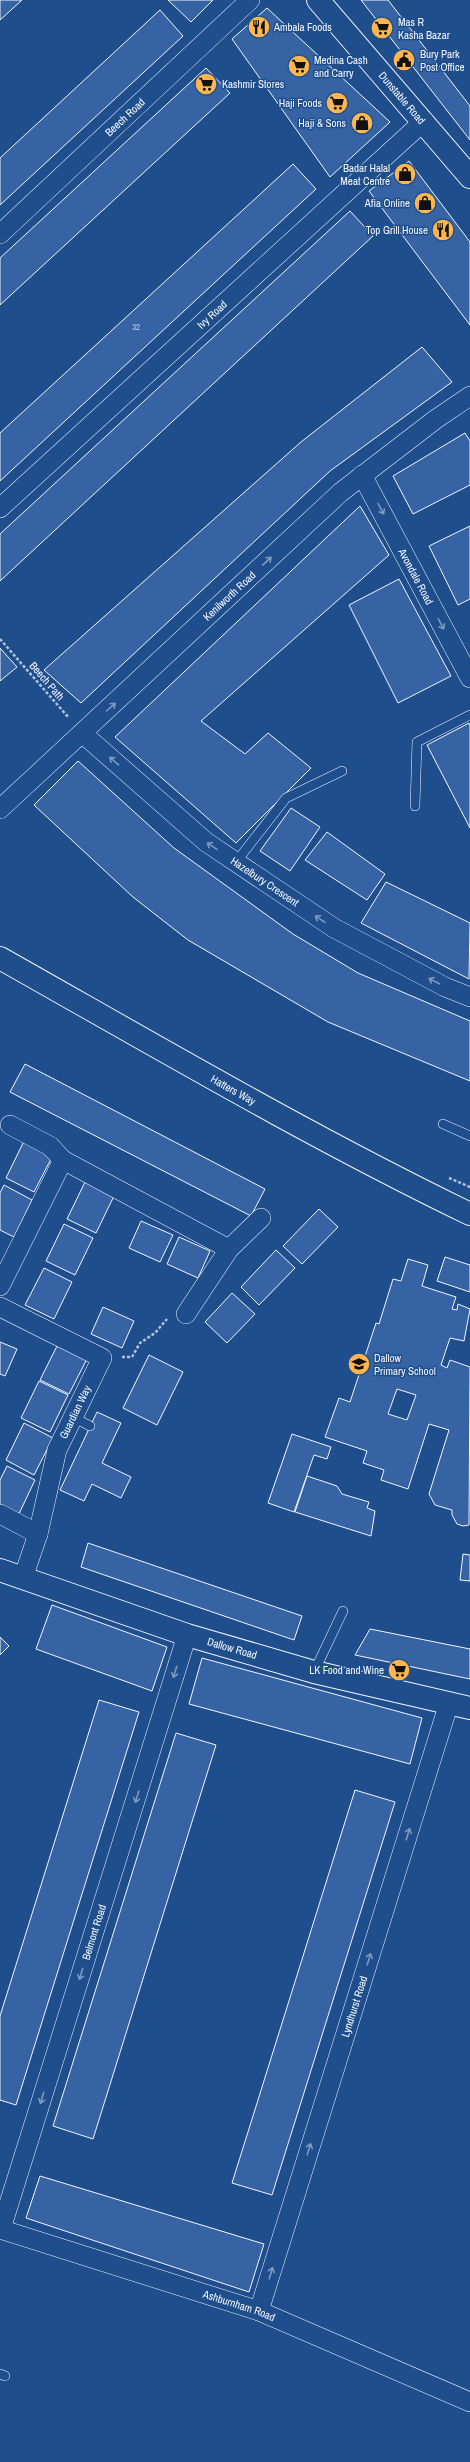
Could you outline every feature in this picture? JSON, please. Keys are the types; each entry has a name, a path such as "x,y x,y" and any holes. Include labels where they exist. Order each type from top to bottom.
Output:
{"main road":[{"name":"Dunstable Road","path":"318,0 424,121 470,178"},
{"name":"Hatters Way","path":"0,958 244,1097 399,1180 470,1214"},
{"name":"Dallow Road","path":"1,1572 23,1578 187,1635 314,1672 460,1705"}],"street":[{"name":"Beech Road","path":"0,234 250,0"},
{"name":"Ivy Road","path":"0,508 424,121"},
{"name":"Kenilworth Road","path":"0,808 362,475 470,396"},
{"name":"Avondale Road","path":"362,475 470,678"},
{"name":"Hazelbury Crescent","path":"82,733 206,842 334,928 445,987 470,997"},
{"path":"10,1125 50,1146 63,1160 229,1249"},
{"path":"0,1286 63,1160"},
{"path":"186,1314 229,1249 261,1218"},
{"path":"0,1307 102,1358"},
{"name":"Guardian Way","path":"23,1578 38,1534 57,1450 102,1358"},
{"path":"0,1514 38,1534"},
{"name":"Belmont Road","path":"1,2229 187,1635"},
{"name":"Lyndhurst Road","path":"259,2311 460,1705"},
{"name":"Ashburnham Road","path":"1,2229 259,2311 470,2402"}],"lane":[{"path":"415,806 417,742 470,715"},
{"path":"236,862 286,798 342,771"},
{"path":"443,1124 470,1136"},
{"path":"73,1417 90,1426"},
{"path":"314,1672 343,1610"}],"path":[{"name":"Beech Path","path":"0,639 82,733"},
{"path":"102,1358 132,1357 140,1343 155,1333 167,1318 186,1314"}],"building":[{"path":"0,0 22,0 0,20"},
{"path":"168,0 213,0 191,22"},
{"path":"361,0 388,0 470,106 470,140"},
{"path":"267,8 390,122 330,177 232,39"},
{"path":"160,10 183,36 0,205 0,158"},
{"path":"206,68 230,93 0,305 0,258"},
{"path":"409,161 470,242 470,325 369,191"},
{"path":"293,164 316,189 0,481 0,433"},
{"path":"350,211 373,236 0,581 0,534"},
{"path":"422,347 452,382 330,471 81,703 44,670 301,442"},
{"path":"465,433 470,441 470,485 413,514 393,476"},
{"path":"360,506 389,555 201,721 245,754 268,733 311,768 236,843 115,737"},
{"path":"470,526 470,599 458,605 429,546"},
{"path":"399,579 451,676 398,703 349,605"},
{"path":"0,648 17,667 0,681"},
{"path":"469,723 470,726 470,828 427,745"},
{"path":"78,761 174,848 293,934 358,973 470,1021 470,1081 328,1022 188,940 133,897 34,805"},
{"path":"291,808 320,827 290,871 260,851"},
{"path":"327,832 385,874 367,900 305,860"},
{"path":"386,882 470,923 469,979 361,923"},
{"path":"25,1064 265,1189 251,1216 10,1092"},
{"path":"24,1141 53,1155 34,1192 6,1178"},
{"path":"85,1182 114,1196 96,1233 67,1219"},
{"path":"4,1185 32,1200 14,1237 0,1230 0,1193"},
{"path":"319,1209 338,1227 302,1264 283,1246"},
{"path":"141,1221 173,1235 160,1262 129,1248"},
{"path":"64,1224 93,1238 75,1275 46,1261"},
{"path":"179,1237 210,1251 198,1278 167,1264"},
{"path":"276,1250 295,1268 259,1305 241,1287"},
{"path":"445,1257 470,1265 470,1292 437,1281"},
{"path":"408,1259 428,1265 422,1286 456,1297 452,1309 457,1310 458,1304 470,1309 464,1341 450,1338 441,1365 447,1368 450,1360 470,1367 469,1525 463,1526 457,1524 452,1515 452,1510 435,1505 429,1494 449,1430 429,1424 408,1489 381,1480 384,1470 363,1463 367,1451 325,1437 339,1398 350,1402 376,1323 379,1324 393,1279 401,1281","holes":["397,1389 416,1395 407,1420 388,1414"]},
{"path":"44,1268 72,1282 54,1319 25,1305"},
{"path":"232,1293 255,1314 227,1343 205,1322"},
{"path":"103,1307 134,1321 122,1348 91,1334"},
{"path":"0,1342 17,1349 5,1376 0,1374"},
{"path":"59,1342 88,1357 69,1394 40,1380"},
{"path":"149,1355 183,1372 157,1425 123,1408"},
{"path":"39,1381 68,1395 50,1432 21,1418"},
{"path":"97,1412 121,1423 102,1463 131,1477 121,1498 92,1484 84,1501 60,1490"},
{"path":"24,1423 53,1438 34,1475 6,1460"},
{"path":"292,1434 331,1447 327,1459 314,1455 294,1512 268,1503"},
{"path":"7,1466 35,1480 17,1518 0,1509 0,1480"},
{"path":"307,1476 337,1486 342,1494 369,1502 367,1508 375,1511 371,1536 295,1512"},
{"path":"88,1543 302,1616 294,1640 81,1567"},
{"path":"463,1554 470,1555 470,1581 460,1580"},
{"path":"52,1605 167,1647 152,1691 36,1649"},
{"path":"370,1629 470,1649 470,1679 355,1655"},
{"path":"0,1637 9,1646 0,1655"},
{"path":"202,1658 422,1718 410,1764 189,1704"},
{"path":"99,1700 139,1712 16,2105 0,2100 0,2016"},
{"path":"176,1733 216,1745 93,2139 53,2126"},
{"path":"355,1790 395,1802 272,2195 232,2183"},
{"path":"40,2176 264,2244 249,2292 26,2218"}],"place":[{"name":"Ambala Foods","path":"259,27"},
{"name":"Mas R Kasha Bazar","path":"382,28"},
{"name":"Bury Park Post Office","path":"404,60"},
{"name":"Medina Cash and Carry","path":"299,66"},
{"name":"Kashmir Stores","path":"206,84"},
{"name":"Haji Foods","path":"337,103"},
{"name":"Haji & Sons","path":"362,123"},
{"name":"Badar Halal Meat Centre","path":"405,174"},
{"name":"Afia Online","path":"425,203"},
{"name":"Top Grill House","path":"443,230"},
{"name":"Dallow Primary School","path":"359,1364"},
{"name":"LK Food and Wine","path":"399,1670"}]}
